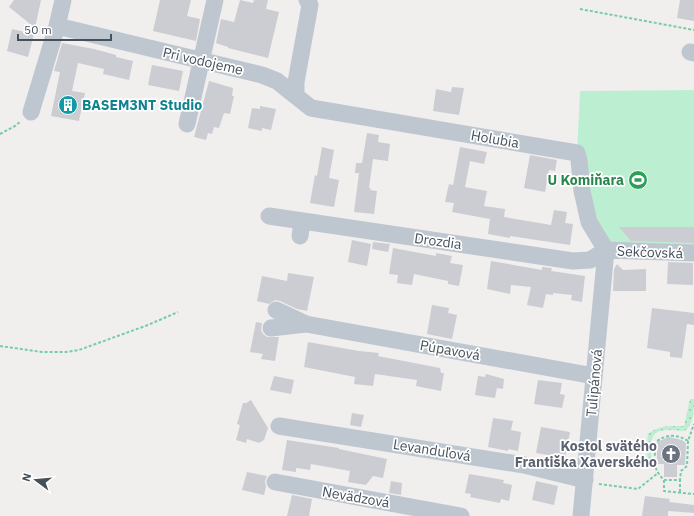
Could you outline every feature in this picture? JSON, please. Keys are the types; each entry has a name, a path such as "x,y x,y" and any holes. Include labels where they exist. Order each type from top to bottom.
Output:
{"street":[{"path":"31,112 57,26 63,0"},
{"path":"187,124 215,0"},
{"path":"296,96 296,82 310,5 307,0"},
{"name":"Pri vodojeme","path":"57,26 262,75 277,81 311,108"},
{"name":"Holubia","path":"311,108 577,153 580,165 582,191 590,222 606,250"},
{"name":"Drozdia","path":"269,216 301,229 573,261 590,260 606,250"},
{"name":"Sekčovská","path":"606,250 694,253"},
{"name":"Tulipánová","path":"582,516 606,250"},
{"path":"276,310 306,324"},
{"path":"271,328 306,324"},
{"name":"Púpavová","path":"306,324 594,376"},
{"name":"Levanduľová","path":"279,426 524,465 585,481"},
{"name":"Nevädzová","path":"275,482 461,516"}],"path":[{"path":"580,9 694,30"},
{"path":"0,134 15,126 31,112"},
{"path":"0,346 42,352 66,352 79,350 178,312"},
{"path":"680,492 681,471 687,466 688,441 694,424"},
{"path":"688,441 677,436 669,436 661,438 656,442 655,469 664,480 664,491 694,494"},
{"path":"585,481 638,489 658,473"},
{"path":"664,480 680,480"}],"green space":[{"name":"U Komiňara","path":"694,90 694,256 606,250 577,153 580,91"},
{"path":"690,399 694,399 694,408 690,425 685,431 664,430 654,435 651,446 652,466 649,466 646,448 648,434 656,429 669,426 684,426"}],"building":[{"path":"14,0 41,0 35,28 9,7"},
{"path":"160,0 191,0 187,16 200,19 196,41 153,31"},
{"path":"240,0 253,3 254,0 268,0 266,9 279,12 268,58 228,48 216,43 221,19 234,22"},
{"path":"680,0 694,0 694,21 677,18"},
{"path":"12,29 34,34 28,57 7,51"},
{"path":"62,43 94,49 133,61 129,80 103,74 104,69 78,63 72,91 85,93 79,121 51,116 60,72 54,71"},
{"path":"152,65 183,71 179,91 148,85"},
{"path":"209,81 233,88 232,96 234,96 230,114 224,113 219,128 214,127 212,134 208,133 206,140 194,137"},
{"path":"452,87 464,88 459,115 433,111 436,89 451,92"},
{"path":"260,106 276,109 271,130 262,128 262,131 248,128 252,108 260,109"},
{"path":"367,133 379,135 378,142 390,144 388,161 373,159 369,188 371,188 370,190 377,191 374,214 354,212 359,173 355,173 356,163 362,163"},
{"path":"322,147 334,150 329,178 339,180 334,207 310,203"},
{"path":"460,147 487,152 484,164 470,161 465,187 487,191 484,206 505,209 504,217 551,225 554,210 567,212 565,223 573,224 570,245 488,234 490,219 452,212 454,203 445,202 449,184 453,185"},
{"path":"530,155 557,160 555,171 549,170 545,192 524,188"},
{"path":"619,227 694,227 694,243 631,241"},
{"path":"352,240 371,244 367,266 348,262"},
{"path":"373,242 390,244 388,252 372,249"},
{"path":"393,248 436,256 436,253 452,256 450,263 463,265 459,286 448,284 448,281 414,274 412,285 397,283 398,275 389,274"},
{"path":"491,261 542,270 542,267 552,268 551,271 585,276 582,302 571,300 572,295 553,293 553,295 546,294 543,308 527,305 531,287 511,285 510,294 487,289"},
{"path":"668,262 693,263 693,285 667,284"},
{"path":"617,264 623,270 646,269 646,291 613,291 614,269"},
{"path":"288,273 314,277 307,311 297,309 275,300 269,304 257,301 262,276 287,281"},
{"path":"432,305 449,308 448,313 457,315 452,339 427,334"},
{"path":"652,308 694,313 694,325 687,324 682,358 670,357 670,352 647,348"},
{"path":"256,322 262,323 261,330 267,337 279,337 275,361 261,359 263,354 250,352"},
{"path":"308,342 379,353 378,356 440,368 441,373 444,373 441,391 416,386 417,380 375,374 373,386 354,384 355,377 304,367"},
{"path":"486,374 504,379 503,389 497,388 495,398 475,395 478,376 485,377"},
{"path":"274,376 294,380 291,394 270,390"},
{"path":"538,380 562,383 560,394 565,395 562,408 534,404"},
{"path":"251,400 268,428 264,440 259,443 247,439 246,443 236,440 240,425 237,424 243,403"},
{"path":"352,413 364,415 361,427 350,425"},
{"path":"493,418 513,421 511,430 521,432 518,451 508,449 508,451 488,447"},
{"path":"541,427 570,432 565,458 536,453"},
{"name":"Kostol svätého Františka Xaverského","path":"669,437 682,440 686,443 685,465 677,465 677,477 664,477 664,464 657,464 657,442"},
{"path":"287,440 339,448 387,459 383,478 373,476 366,485 348,482 350,471 311,464 310,470 296,468 296,472 282,470"},
{"path":"247,472 267,476 264,495 242,490"},
{"path":"469,474 504,480 503,483 512,485 509,501 501,499 500,503 470,497 471,494 465,493"},
{"path":"391,481 402,483 401,495 389,493"},
{"path":"536,481 558,486 554,505 532,500"},
{"path":"292,495 312,499 309,516 287,516"},
{"path":"645,496 670,499 669,502 694,505 694,513 668,511 668,516 642,516"}],"place":[{"name":"BASEM3NT Studio","path":"68,105"},
{"name":"U Komiňara","path":"638,180"},
{"name":"Kostol svätého Františka Xaverského","path":"671,454"}]}
